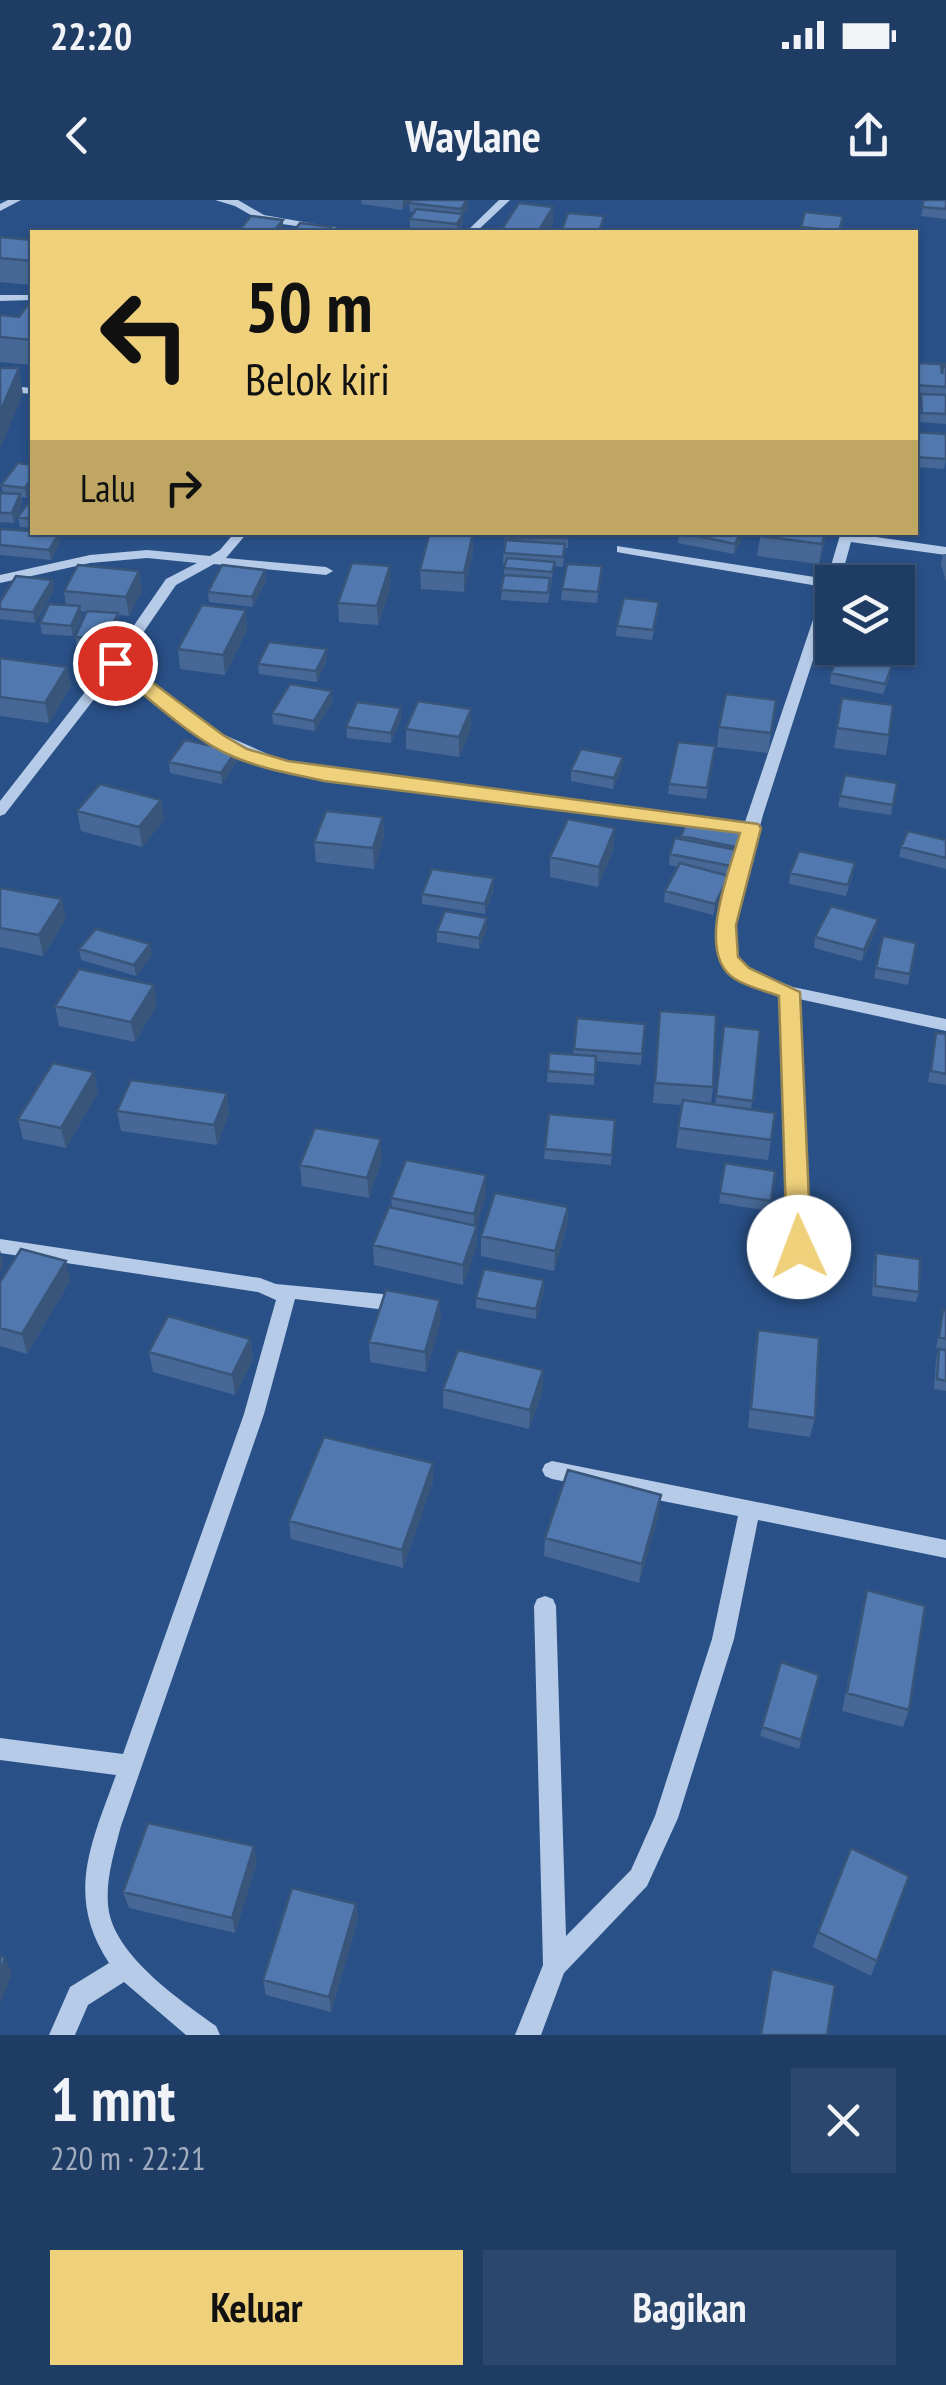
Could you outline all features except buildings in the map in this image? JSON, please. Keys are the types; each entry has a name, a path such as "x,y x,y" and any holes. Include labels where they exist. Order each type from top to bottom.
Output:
{"street":[{"path":"0,208 16,200"},
{"path":"220,200 242,205 252,215 343,230"},
{"path":"473,230 505,200"},
{"path":"0,298 28,298"},
{"path":"0,388 30,391"},
{"path":"0,811 115,663 170,582 225,553 240,535"},
{"path":"838,565 848,535 946,551"},
{"path":"622,550 815,580"},
{"path":"0,580 117,555 326,572"},
{"path":"815,635 752,828 726,925 728,959 741,973 790,992 946,1026"},
{"path":"115,663 216,739 240,753 284,766 324,775 752,828"},
{"path":"790,992 799,1247"},
{"path":"0,1246 280,1290 418,1306"},
{"path":"207,2035 145,1990 99,1923 99,1869 130,1766 254,1414 288,1303 280,1290"},
{"path":"552,1470 946,1549"},
{"path":"528,2035 555,1966 639,1878 666,1818 723,1639 750,1510"},
{"path":"545,1606 555,1966"},
{"path":"0,1749 130,1766"},
{"path":"62,2035 79,1996 128,1965"}],"route":[{"path":"115,663 216,739 240,753 284,766 324,775 752,828 726,925 728,959 741,973 790,992 799,1247"}]}
